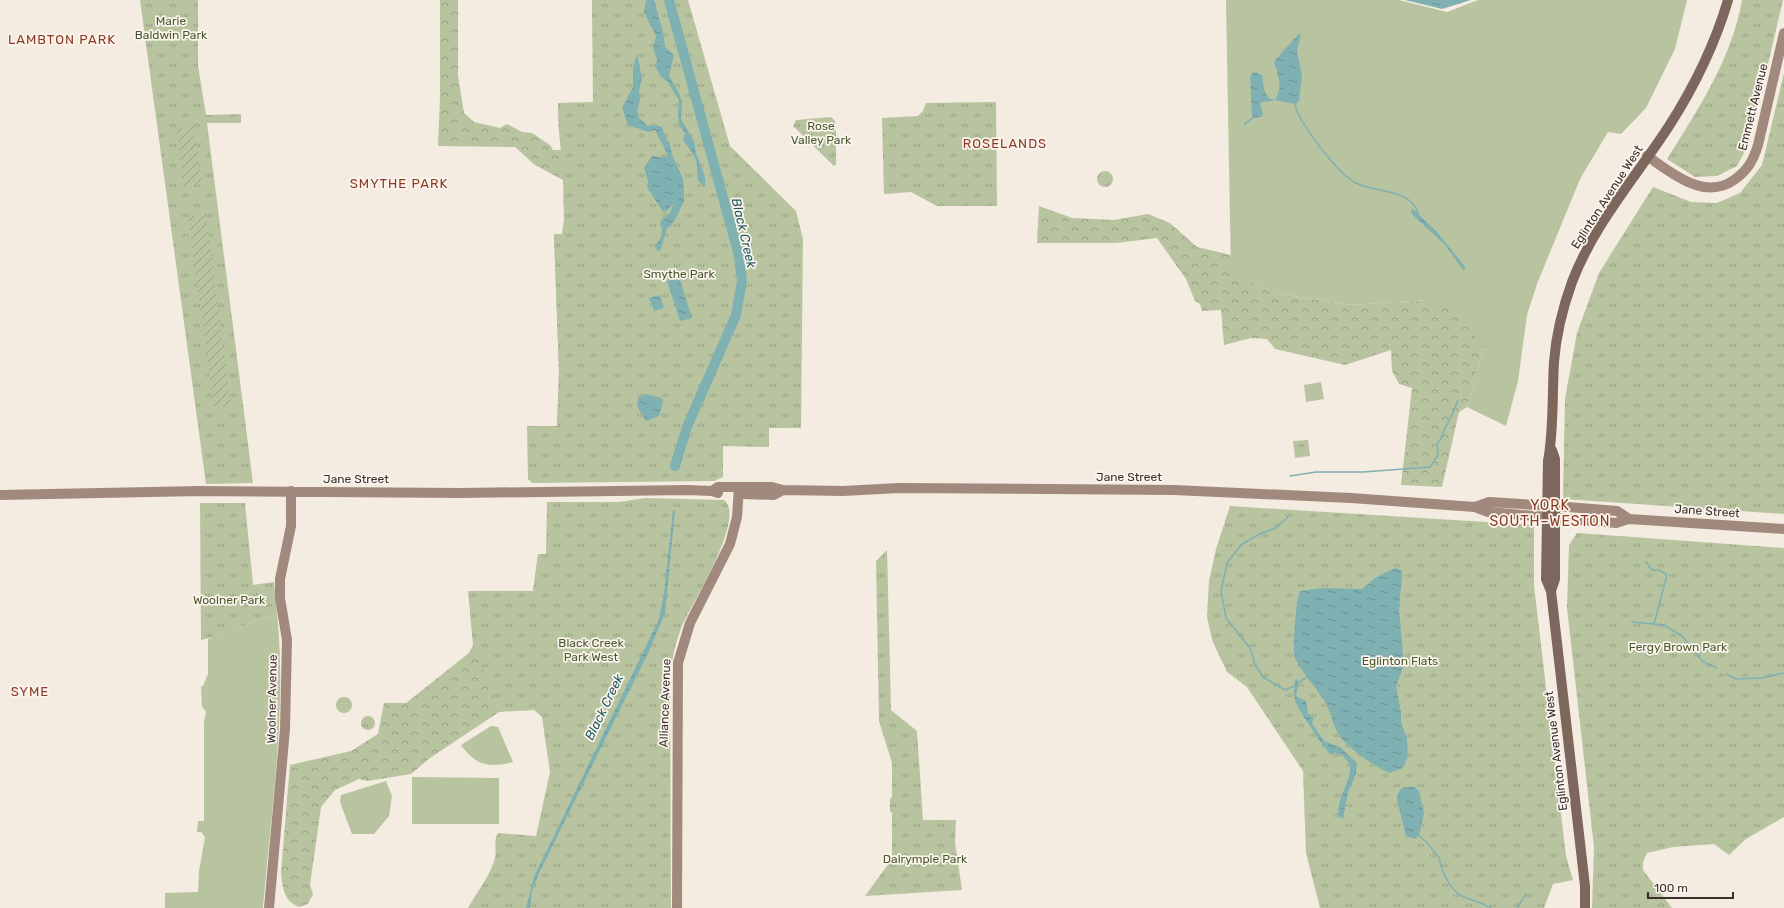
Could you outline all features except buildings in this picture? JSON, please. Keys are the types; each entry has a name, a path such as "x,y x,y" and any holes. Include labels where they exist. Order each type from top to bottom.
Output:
{"main road":[{"name":"Eglinton Avenue West","path":"1585,908 1585,886 1551,590 1546,579 1551,517 1548,461 1551,446 1554,359 1566,301 1572,281 1596,233 1647,156 1669,126 1690,89 1711,48 1728,0"},
{"name":"Emmett Avenue","path":"1647,156 1681,178 1697,186 1708,187 1724,185 1745,172 1752,162 1758,145 1784,33"},
{"name":"Jane Street","path":"0,495 291,491 461,493 712,490 718,487 739,490 772,487 783,490 843,491 899,488 1174,490 1351,498 1475,506 1489,502 1617,511 1629,519"},
{"name":"Alliance Avenue","path":"677,908 678,663 687,630 730,544 736,522 739,490"},
{"name":"Woolner Avenue","path":"269,908 285,729 287,640 280,598 280,579 291,526 291,491"},
{"name":"Jane Street","path":"1475,506 1488,512 1616,523 1629,519 1784,529"}],"green space":[{"name":"Marie Baldwin Park","path":"140,0 198,0 198,66 206,115 241,114 241,123 207,123 253,483 206,484"},
{"path":"440,0 458,0 458,76 464,113 474,122 500,128 507,124 522,132 532,133 550,145 553,150 575,150 596,156 592,0 631,0 557,427 559,371 554,234 562,234 564,223 563,180 535,165 515,147 438,146 440,98"},
{"name":"Smythe Park","path":"592,0 688,0 730,146 796,211 803,239 801,428 769,428 769,447 723,446 723,477 714,481 532,483 528,479 527,426 557,426 559,371 554,234 562,234 565,201 559,136 558,103 593,102"},
{"path":"1226,0 1399,0 1447,12 1478,0 1687,0 1675,49 1646,108 1621,134 1608,132 1580,179 1537,284 1527,315 1518,381 1506,426 1467,407 1484,347 1426,300 1352,305 1280,294 1231,274"},
{"path":"1742,0 1783,0 1750,141 1737,166 1717,176 1695,177 1667,159 1702,102 1722,63 1737,21"},
{"path":"1784,73 1784,514 1563,499 1565,399 1577,333 1599,273 1653,187 1691,202 1717,203 1740,193 1762,165"},
{"path":"996,102 997,206 937,206 911,192 884,194 882,118 918,116 923,111 926,103"},
{"name":"Rose Valley Park","path":"831,117 835,121 836,126 836,164 834,166 793,126 796,120"},
{"path":"194,126 202,184 184,187 176,129"},
{"path":"1105,171 1112,176 1113,179 1108,186 1105,187 1098,182 1097,179 1102,172"},
{"path":"1039,206 1072,218 1114,220 1148,214 1170,223 1197,247 1231,255 1232,274 1280,294 1352,305 1426,300 1456,312 1484,347 1467,407 1459,412 1442,487 1401,485 1412,388 1399,384 1392,371 1391,350 1345,365 1275,349 1267,339 1251,338 1224,345 1221,310 1202,311 1200,304 1195,301 1186,279 1157,238 1116,243 1037,243"},
{"path":"206,214 231,405 214,409 188,216"},
{"path":"1321,382 1324,399 1306,402 1304,385"},
{"path":"1308,440 1310,456 1295,458 1293,441"},
{"name":"Black Creek Park West","path":"645,498 724,500 729,509 728,524 715,562 682,626 676,645 670,677 671,908 468,908 487,878 493,865 498,833 536,836 550,772 542,717 534,710 499,711 473,645 468,591 533,591 538,554 546,554 547,502 619,502"},
{"name":"Woolner Park","path":"200,503 245,503 253,585 274,582 277,613 214,637 201,640"},
{"name":"Eglinton Flats","path":"1230,506 1534,525 1534,586 1566,856 1573,880 1553,884 1544,908 1320,908 1306,853 1303,771 1247,687 1227,672 1212,640 1207,616 1209,581 1216,549"},
{"name":"Fergy Brown Park","path":"1577,533 1784,548 1784,817 1746,839 1729,855 1714,844 1673,847 1647,853 1643,862 1643,870 1672,908 1592,908 1594,847 1567,608 1569,545"},
{"name":"Dalrymple Park","path":"887,550 891,710 917,731 923,820 956,820 955,842 962,890 865,896 892,859 892,812 890,812 890,799 892,797 892,763 879,721 876,561"},
{"path":"538,554 534,710 499,712 430,758 411,774 367,781 359,779 335,790 321,807 310,885 313,894 308,904 299,907 294,904 285,893 282,884 281,872 290,765 351,751 378,734 384,703 406,703 469,653 473,645 491,639 531,607"},
{"path":"277,613 280,650 279,724 274,798 263,908 165,908 165,893 198,892 199,871 205,837 201,832 197,832 198,821 204,821 204,722 206,712 202,706 201,687 203,686 208,674 208,639"},
{"path":"344,697 351,702 352,705 347,712 344,713 337,708 336,705 341,698"},
{"path":"365,716 371,716 375,720 375,726 371,730 365,730 361,726 361,720"},
{"path":"491,726 498,727 513,762 497,765 484,764 472,757 461,745"},
{"path":"412,777 499,778 499,824 412,824"},
{"path":"386,781 392,796 389,816 374,834 352,834 340,802 341,795"}],"water":[{"path":"646,0 654,0 664,36 665,47 674,55 669,76 679,93 682,103 681,119 695,143 695,150 705,177 705,186 699,181 696,160 683,140 685,133 679,125 679,100 667,81 661,77 656,68 657,60 653,48 656,36 644,12"},
{"path":"1405,0 1471,0 1442,9"},
{"path":"1299,34 1301,34 1297,51 1302,76 1299,101 1296,104 1275,100 1279,91 1279,84 1277,70 1274,63"},
{"path":"637,54 642,78 639,90 640,100 637,110 639,118 648,126 657,125 662,127 670,144 672,155 683,179 684,201 671,226 667,228 661,249 658,251 655,247 661,237 661,220 670,213 674,203 667,211 663,212 647,187 648,181 644,168 652,156 668,156 655,130 648,132 628,125 622,108 633,87 633,67"},
{"path":"1256,72 1262,75 1264,91 1270,99 1273,99 1273,101 1262,102 1260,104 1263,113 1262,117 1254,118 1245,125 1244,123 1253,117 1250,78 1251,74"},
{"path":"1412,208 1437,232 1466,268 1463,270 1446,246 1414,216 1411,212"},
{"path":"679,277 692,318 680,321 667,281"},
{"path":"660,295 664,308 654,311 649,298"},
{"path":"645,394 662,398 663,402 659,416 646,421 637,406 638,398"},
{"path":"673,510 675,511 665,613 649,651 540,871 532,891 530,908 526,908 534,877 659,619 664,594"},
{"path":"1395,568 1401,570 1402,574 1399,609 1404,665 1396,686 1401,713 1401,722 1407,739 1408,756 1403,768 1389,773 1364,758 1342,739 1326,703 1303,672 1296,659 1294,654 1294,642 1296,611 1300,591 1322,588 1362,589 1375,578"},
{"path":"1296,678 1299,682 1296,696 1306,701 1308,714 1314,718 1312,723 1324,741 1340,747 1357,763 1356,774 1348,792 1343,819 1338,815 1338,808 1349,777 1350,764 1342,755 1335,753 1331,755 1328,752 1302,713 1294,697"},
{"path":"1403,787 1415,787 1419,791 1424,814 1419,835 1415,839 1406,836 1397,799 1398,793"}],"waterway":[{"name":"Black Creek","path":"669,0 739,256 742,281 736,315 687,427 675,466"},
{"path":"1295,104 1303,123 1311,135 1330,159 1349,178 1364,186 1391,192 1408,199 1414,205 1418,213"},
{"path":"1290,476 1316,472 1363,472 1430,467 1438,455 1437,444 1441,439 1458,400"},
{"path":"1288,517 1276,528 1259,534 1241,545 1227,563 1221,591 1226,618 1250,648 1255,664 1263,677 1285,690 1294,686"},
{"path":"1646,562 1652,570 1659,570 1667,575 1654,624"},
{"path":"1632,622 1664,625 1682,636 1702,661 1717,668"},
{"path":"1726,674 1736,679 1761,678 1784,673"},
{"path":"1299,682 1309,676"},
{"path":"1418,835 1439,857 1444,873 1453,889 1462,896 1491,908"},
{"path":"1517,908 1526,894"}],"district":[{"name":"LAMBTON PARK","path":"62,39"},
{"name":"ROSELANDS","path":"1005,143"},
{"name":"SMYTHE PARK","path":"399,183"},
{"name":"YORK SOUTH–WESTON","path":"1550,514"},
{"name":"SYME","path":"30,691"}]}
